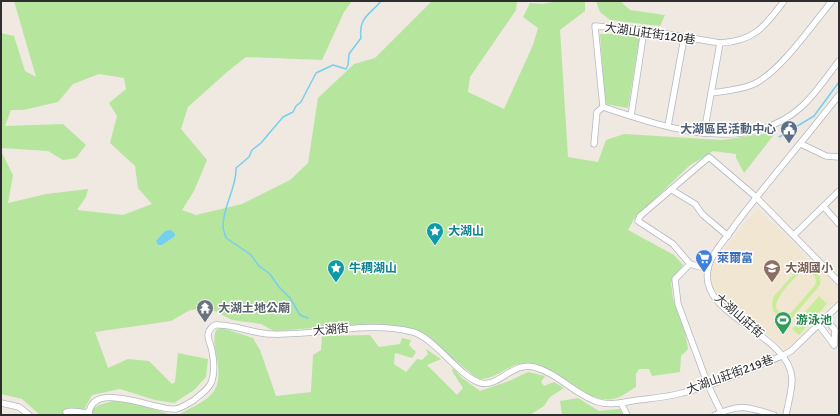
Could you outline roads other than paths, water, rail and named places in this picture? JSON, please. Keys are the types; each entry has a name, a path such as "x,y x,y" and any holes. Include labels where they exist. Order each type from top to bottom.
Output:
{"street":[{"name":"大湖山莊街120巷","path":"594,144 597,112 603,107 595,26 644,30 720,43 749,38 766,24 784,1"},
{"path":"711,93 752,85 762,79 787,54 832,1"},
{"path":"631,116 644,30"},
{"path":"668,126 684,38"},
{"path":"704,133 720,43"},
{"path":"603,107 668,126 704,133 746,132 771,125 800,107 839,61"},
{"path":"839,95 801,144 756,197 715,253 708,269 690,264 673,244 638,221 640,216 709,157 756,197 839,282"},
{"path":"801,144 826,156 839,157"},
{"path":"672,190 695,204 703,215 728,236"},
{"path":"794,235 824,208 839,191"},
{"path":"824,208 839,224"},
{"path":"690,264 675,279 678,304 708,385 721,412"},
{"name":"大湖山莊街","path":"708,269 707,279 712,294 733,314 771,344 782,356 790,371 792,380 786,415"},
{"name":"大湖山莊街219巷","path":"621,403 682,393 708,385 782,356 791,350 839,305"},
{"path":"821,323 830,324 835,330 834,345 821,323"},
{"name":"大湖街","path":"89,413 95,402 105,399 123,398 176,410 191,402 208,389 211,382 213,364 208,334 212,327 217,324 268,334 353,328 392,329 410,332 421,336 450,359 462,372 478,382 490,382 513,369 533,367 598,402 611,405 621,403"},
{"path":"1,402 19,407 29,415"},
{"path":"621,403 627,415"},
{"path":"714,415 745,406 774,415"},
{"path":"67,415 66,412 71,410 81,414 89,413"}],"water":[{"path":"171,230 175,236 162,245 158,245 156,241 165,231"}],"waterway":[{"path":"308,318 300,315 290,298 279,287 270,274 259,266 250,254 226,238 223,226 225,211 236,175 236,168 249,157 252,150 261,143 283,117 293,112 296,106 301,102 316,73 333,65 346,69 349,54 361,38 361,25 363,20 381,1"},
{"path":"789,131 814,116 839,82"},
{"path":"779,137 783,135"}],"place":[{"name":"大湖區民活動中心","path":"789,144"},
{"name":"大湖山","path":"435,246"},
{"name":"萊爾富","path":"704,273"},
{"name":"牛稠湖山","path":"336,283"},
{"name":"大湖國小","path":"772,283"},
{"name":"大湖土地公廟","path":"205,323"},
{"name":"游泳池","path":"783,335"}]}
